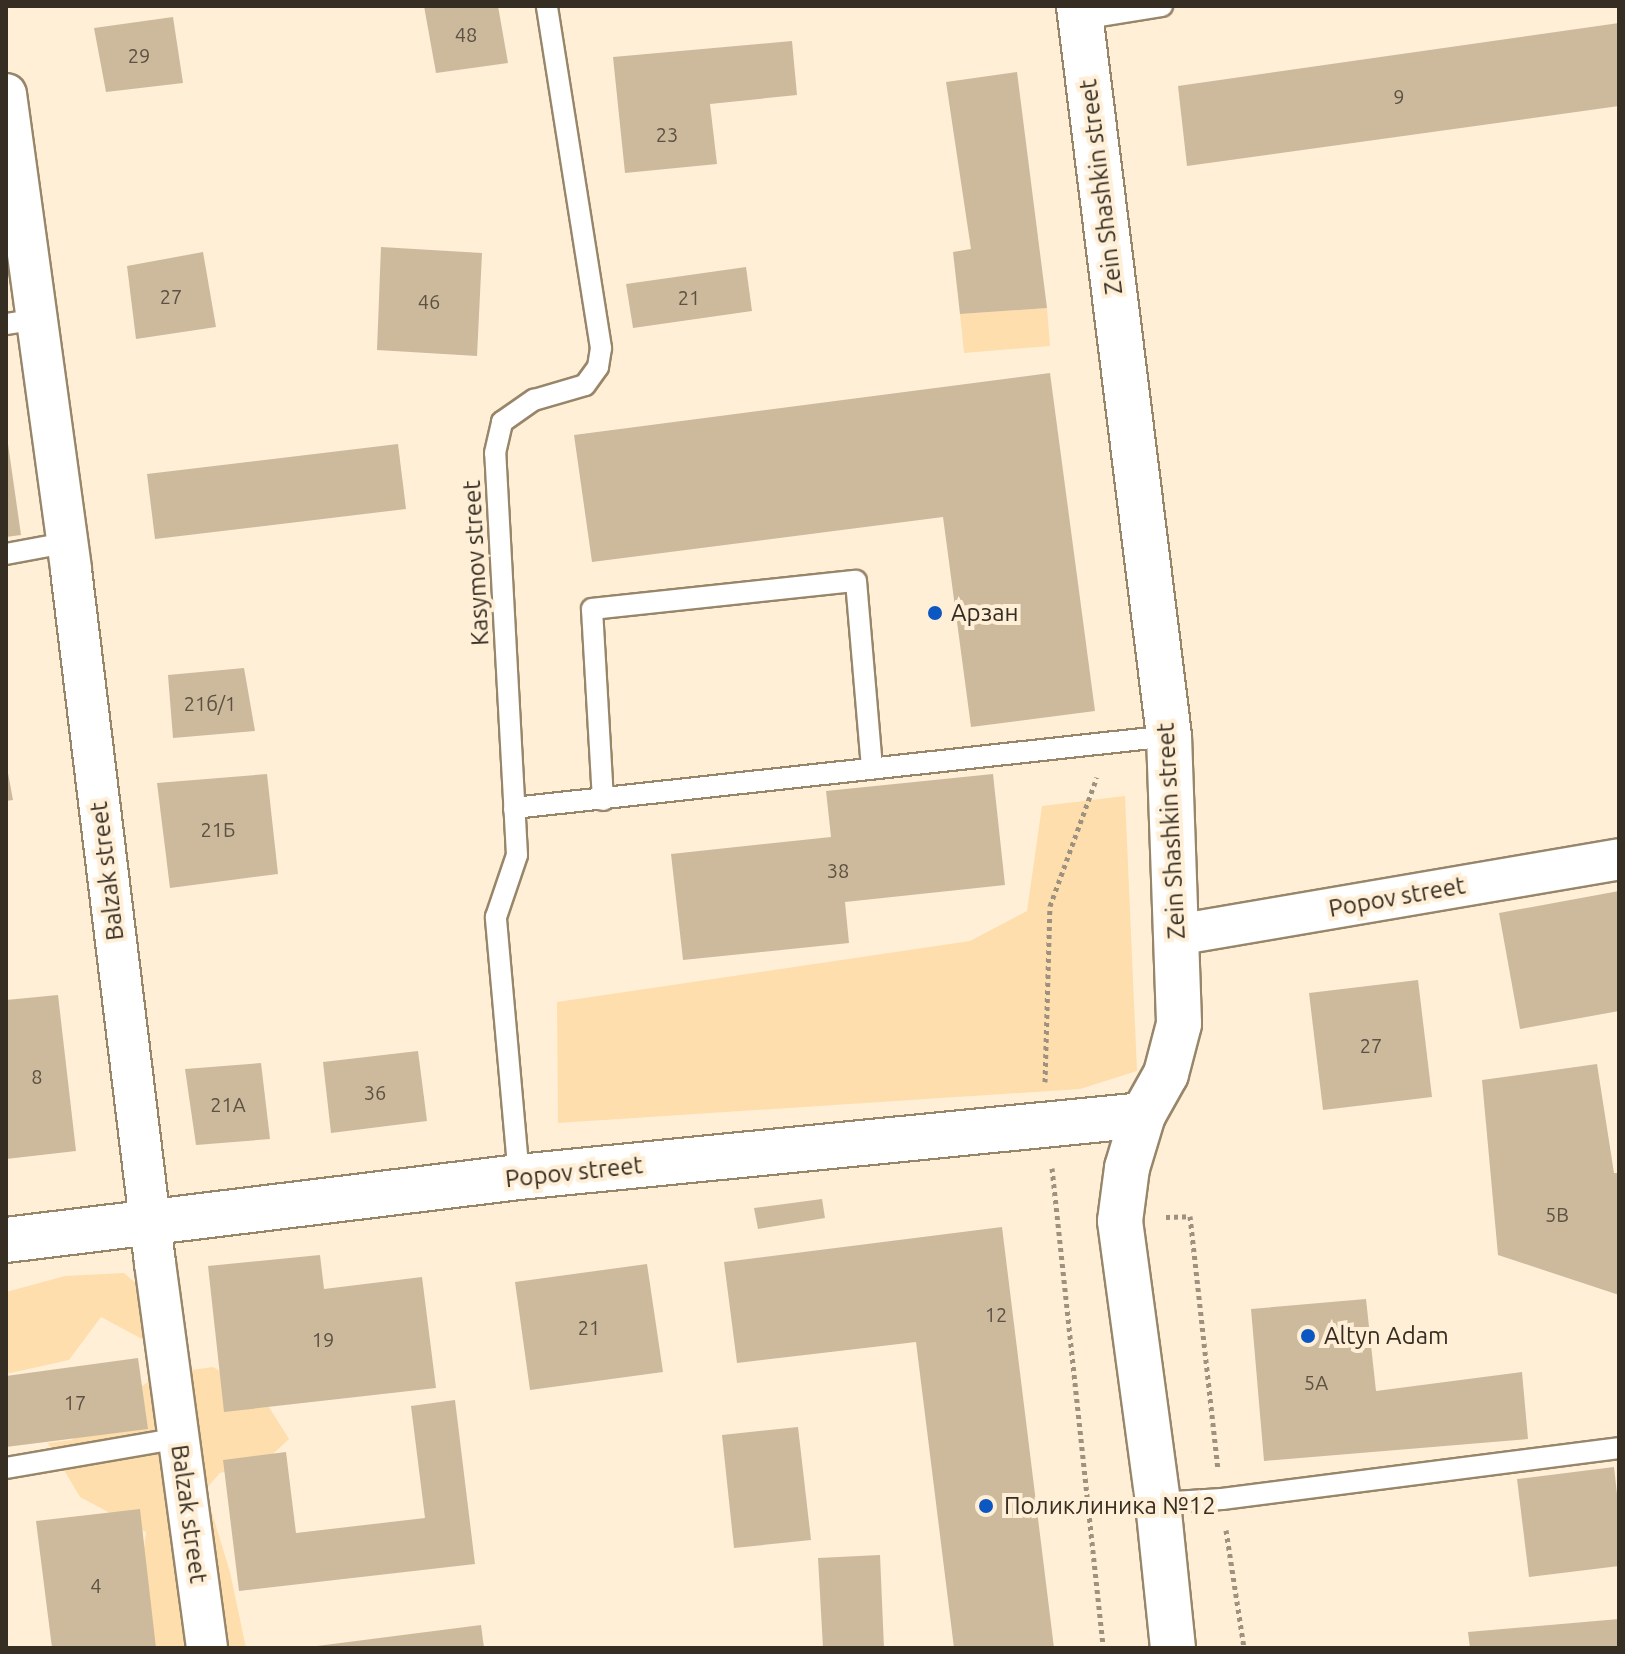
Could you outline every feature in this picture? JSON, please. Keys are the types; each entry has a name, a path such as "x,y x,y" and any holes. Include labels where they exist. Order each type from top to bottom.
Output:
{"street":[{"name":"Zein Shashkin street","path":"1080,13 1169,736 1179,1024 1166,1074 1143,1115 1127,1168 1120,1221 1158,1503 1173,1648"},
{"name":"Balzak street","path":"6,94 22,321 65,543 207,1648"},
{"name":"Popov street","path":"1176,935 1619,859"},
{"name":"Popov street","path":"6,1240 519,1177 1143,1115"}],"lane":[{"name":"Kasymov street","path":"519,1177 496,917 517,855 495,453 502,422 534,400 585,385 598,367 601,348 547,6"},
{"path":"1080,13 1162,6"},
{"path":"6,554 65,543"},
{"path":"603,800 592,609 856,581 872,768"},
{"path":"514,808 1169,736"},
{"path":"6,1468 179,1438"},
{"path":"1158,1503 1222,1499 1619,1448"}],"path":[{"path":"1103,1648 1061,1228 1046,1125 1050,906 1110,742"},
{"path":"1160,1217 1190,1216 1222,1499 1244,1648"}],"shaded area":[{"path":"1047,308 1050,346 964,353 960,314"},
{"path":"1125,796 1137,1071 1080,1089 558,1123 557,1002 970,941 1027,911 1042,806"},
{"path":"124,1273 168,1311 142,1339 101,1317 69,1360 6,1374 6,1292 65,1276"},
{"path":"213,1367 262,1396 289,1439 263,1463 220,1473 205,1490 230,1572 246,1648 154,1648 142,1566 146,1532 80,1497 48,1443 72,1440 105,1408 162,1374"}],"building":[{"path":"424,6 498,6 508,63 436,73"},
{"path":"173,17 183,83 106,92 94,28"},
{"path":"1619,23 1619,106 1187,166 1178,86"},
{"path":"792,41 797,95 710,104 717,164 625,173 613,57"},
{"path":"1017,72 1047,308 960,314 953,252 971,249 946,82"},
{"path":"381,247 482,253 477,356 377,350"},
{"path":"203,252 216,327 136,339 127,266"},
{"path":"746,267 752,311 633,328 626,284"},
{"path":"1050,373 1095,711 971,727 943,517 592,562 574,435"},
{"path":"6,430 21,535 6,537"},
{"path":"398,444 406,509 155,539 147,474"},
{"path":"244,668 255,731 173,738 168,675"},
{"path":"6,762 13,800 6,801"},
{"path":"267,774 278,874 170,888 157,783"},
{"path":"993,774 1005,885 845,902 849,943 683,960 671,854 831,837 826,791"},
{"path":"1619,891 1619,1011 1520,1029 1499,913"},
{"path":"1418,980 1432,1097 1323,1110 1309,993"},
{"path":"58,995 76,1151 6,1159 6,1000"},
{"path":"418,1051 427,1121 331,1133 323,1062"},
{"path":"261,1063 270,1139 196,1145 185,1069"},
{"path":"1597,1064 1614,1173 1619,1173 1619,1295 1498,1255 1482,1080"},
{"path":"822,1199 825,1218 758,1229 754,1208"},
{"name":"Поликлиника №12","path":"1002,1227 1054,1648 954,1648 916,1342 737,1363 724,1262"},
{"path":"320,1255 324,1289 422,1277 436,1388 224,1412 208,1266"},
{"path":"647,1264 663,1372 530,1390 515,1282"},
{"path":"1366,1299 1376,1391 1522,1372 1528,1439 1264,1461 1251,1309"},
{"path":"138,1358 148,1429 6,1447 6,1376"},
{"path":"455,1400 475,1564 239,1591 223,1460 286,1452 296,1533 425,1518 411,1406"},
{"path":"798,1427 811,1540 734,1548 722,1435"},
{"path":"1614,1467 1619,1512 1619,1566 1529,1577 1517,1479"},
{"path":"140,1509 156,1648 52,1648 36,1521"},
{"path":"880,1555 884,1648 823,1648 818,1558"},
{"path":"1619,1619 1619,1648 1470,1648 1468,1632"},
{"path":"481,1625 484,1648 317,1648 317,1646"}],"place":[{"name":"Арзан","path":"935,613"},
{"name":"Altyn Adam","path":"1308,1336"},
{"name":"Поликлиника №12","path":"986,1506"}]}
